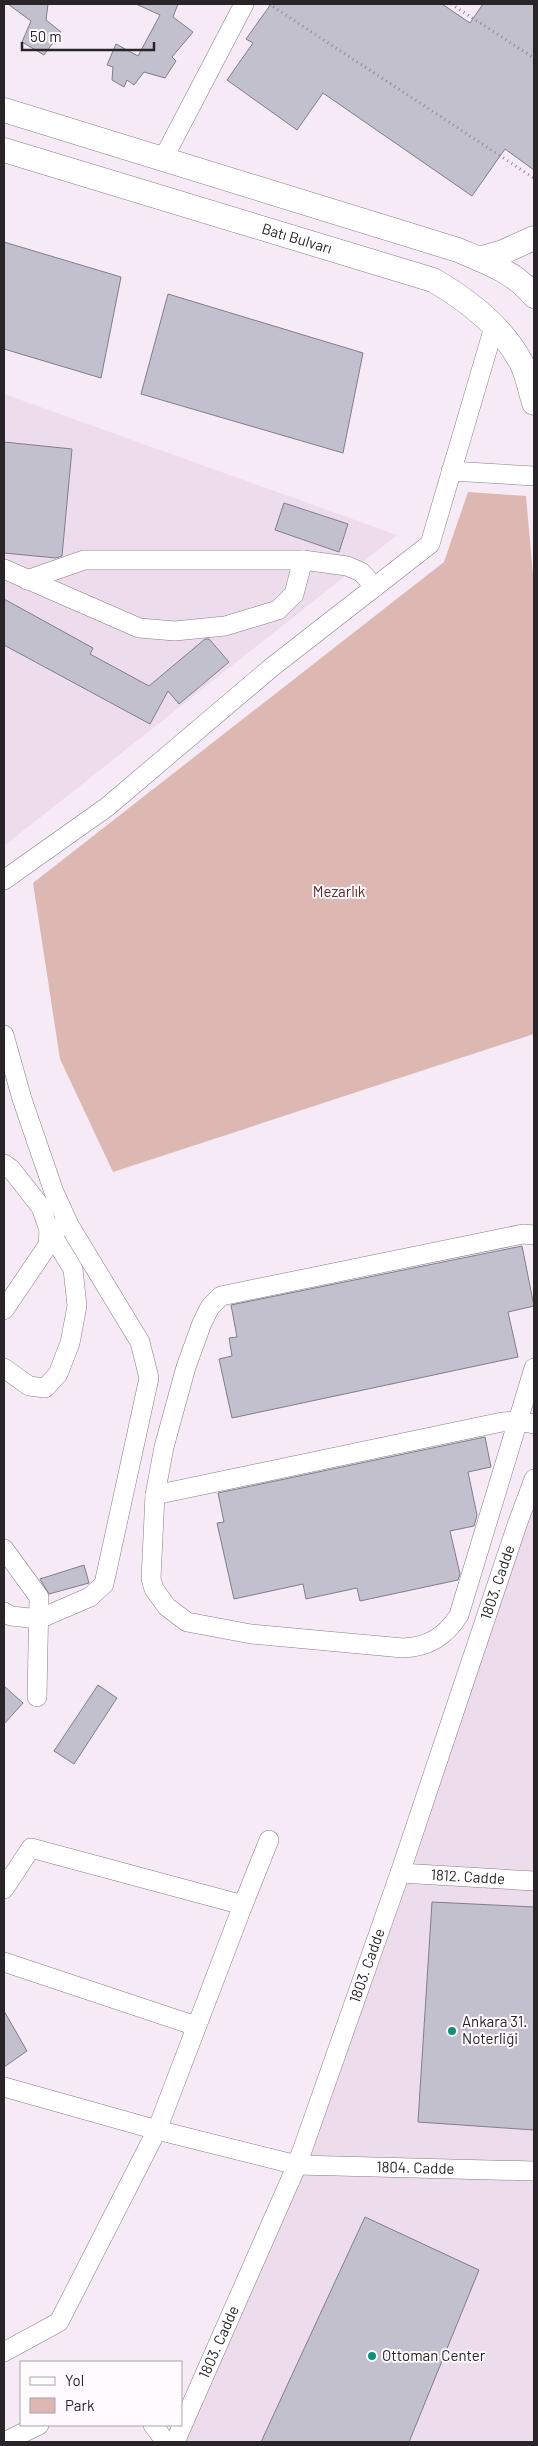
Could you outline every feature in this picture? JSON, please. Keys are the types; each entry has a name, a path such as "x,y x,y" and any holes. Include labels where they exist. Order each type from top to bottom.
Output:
{"main road":[{"path":"4,110 163,158 478,258 507,272 526,285 534,296"},
{"name":"Batı Bulvarı","path":"4,150 433,280 464,298 494,327 520,362 534,403"},
{"path":"478,258 503,252 534,238"}],"street":[{"path":"163,158 244,4"},
{"path":"4,880 107,807 272,668 430,544 494,327"},
{"path":"451,471 534,476"},
{"path":"28,580 84,560 303,560 347,566 361,572 375,586"},
{"path":"4,569 139,628 175,631 225,626 278,610 294,594 303,560"},
{"path":"4,1034 25,1109 54,1192 69,1225 140,1342 149,1378 104,1584 90,1596 38,1619 11,1616 4,1612"},
{"path":"4,1164 11,1169 41,1207 49,1230 74,1270 77,1306 70,1343 58,1374 45,1388 29,1386 4,1368"},
{"path":"49,1230 69,1225"},
{"path":"4,1310 48,1245 49,1230"},
{"path":"534,1234 523,1234 221,1296 205,1314 186,1366 164,1447 154,1495 151,1579 159,1597 167,1607 187,1622 251,1634 403,1648 420,1646 436,1640 445,1634 459,1615 526,1422 534,1368"},
{"path":"154,1495 502,1422 526,1422"},
{"name":"1803. Cadde","path":"175,2442 297,2165 400,1874 499,1576 534,1479"},
{"path":"4,1548 38,1597 37,1697"},
{"path":"4,2352 59,2322 157,2130 269,1840"},
{"path":"4,1889 31,1848 244,1905"},
{"name":"1812. Cadde","path":"400,1874 534,1881"},
{"path":"4,1962 196,2026"},
{"name":"1804. Cadde","path":"4,2088 157,2130 297,2165 534,2171"},
{"path":"4,2442 37,2426"},
{"path":"154,2426 166,2442"}],"path":[{"path":"269,4 534,178"},
{"path":"451,4 534,58"}],"shaded area":[{"path":"4,394 397,535 4,846"},
{"path":"534,1483 534,2442 169,2442 176,2426 182,2426 182,2414 297,2165"}],"green space":[{"name":"Mezarlık","path":"468,492 526,496 534,587 534,1034 113,1172 60,1059 33,883 444,562"}],"building":[{"path":"8,4 48,4 46,20 61,32 44,55 22,42 31,21"},
{"path":"136,4 178,4 173,17 193,32 172,57 176,61 165,78 144,72 134,85 127,80 124,87 112,80 113,67 107,65 116,44 138,56 160,15"},
{"path":"271,4 442,4 470,23 483,4 534,4 534,170 505,149 472,196 323,93 297,130 227,80 253,43 246,39"},
{"path":"4,242 121,277 101,378 4,349"},
{"path":"168,294 363,353 343,453 141,394"},
{"path":"4,442 72,449 62,556 56,558 4,553"},
{"path":"284,503 348,524 339,552 275,530"},
{"path":"4,599 93,648 90,654 149,686 205,639 209,639 229,662 179,704 168,691 150,724 4,645"},
{"path":"522,1246 534,1306 508,1312 518,1357 232,1418 219,1359 232,1356 229,1338 237,1337 231,1305"},
{"path":"485,1437 491,1467 468,1472 477,1515 474,1526 450,1531 460,1574 458,1580 360,1601 357,1588 306,1599 303,1584 234,1599 217,1523 224,1522 218,1493"},
{"path":"84,1565 89,1583 49,1594 40,1579"},
{"path":"98,1685 117,1698 74,1764 54,1751"},
{"path":"4,1686 23,1703 4,1724"},
{"path":"432,1902 534,1907 534,2130 418,2122"},
{"path":"4,2011 27,2051 4,2067"},
{"name":"Ottoman Center","path":"365,2217 479,2270 409,2442 261,2442"}],"place":[{"name":"Ankara 31. Noterliği","path":"452,2031"},
{"name":"Ottoman Center","path":"372,2356"}]}
